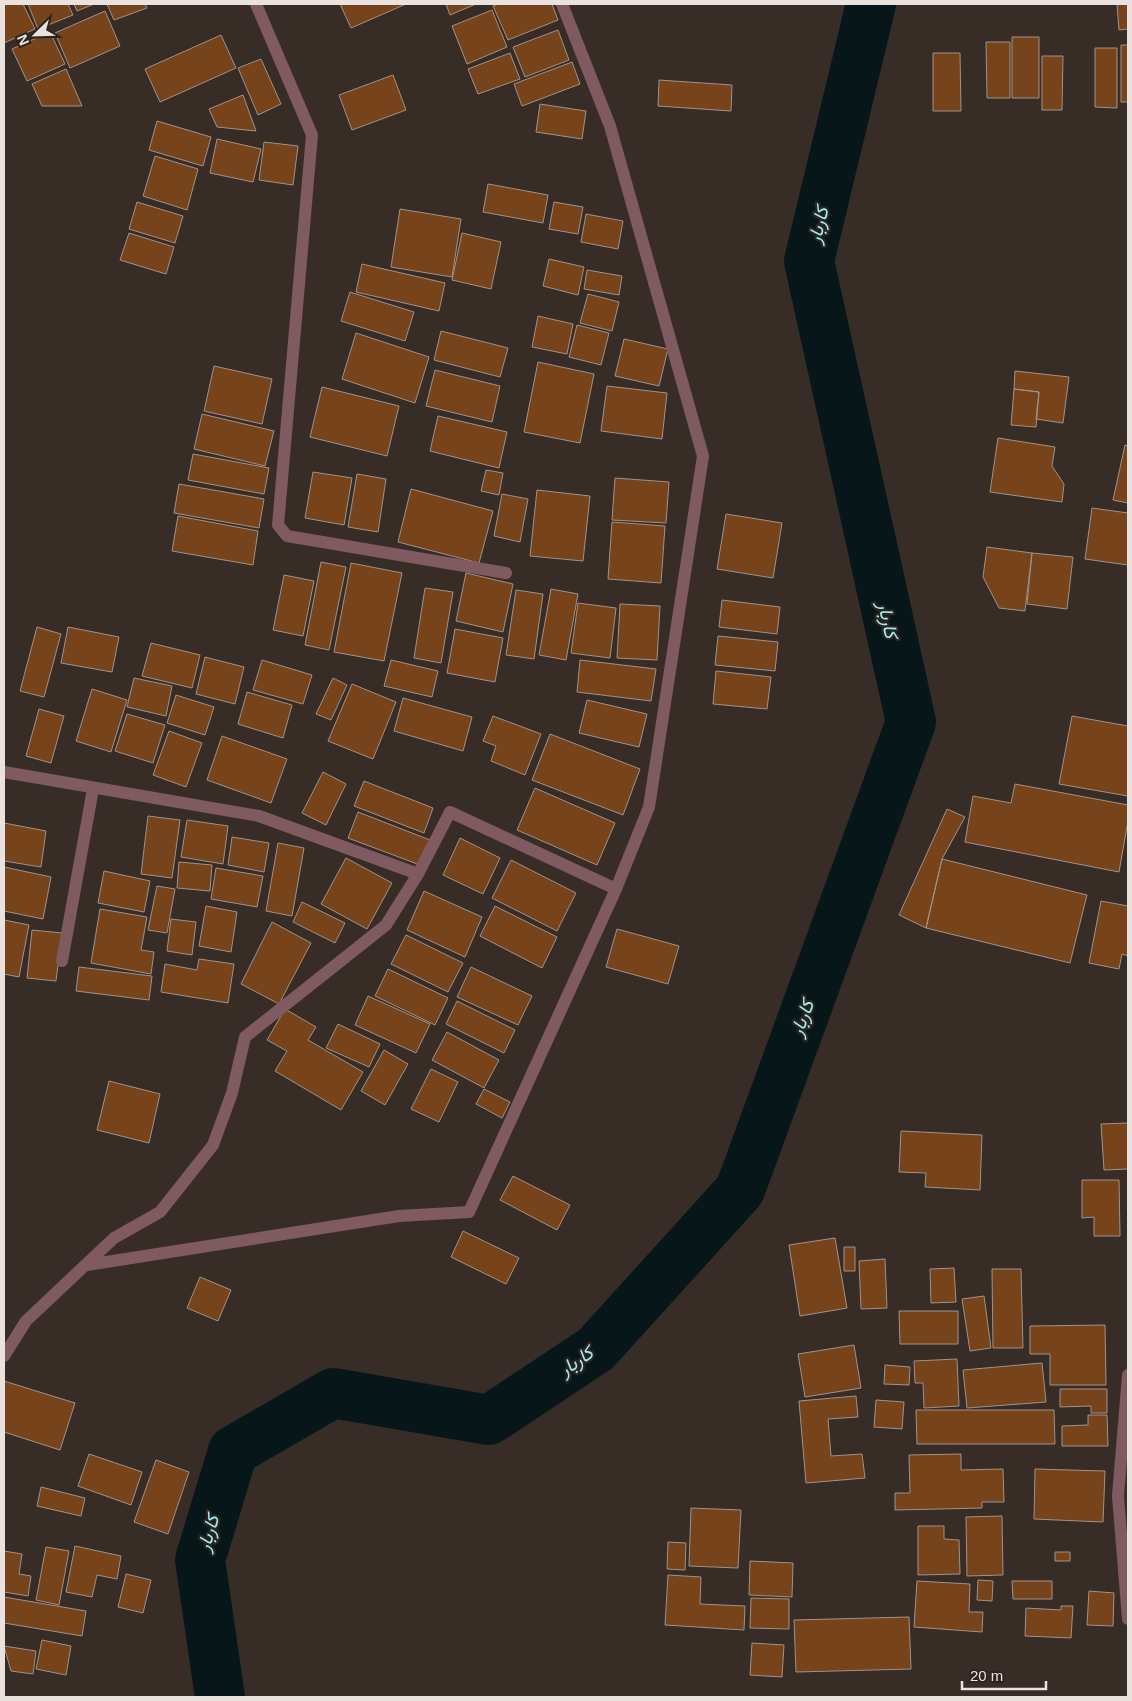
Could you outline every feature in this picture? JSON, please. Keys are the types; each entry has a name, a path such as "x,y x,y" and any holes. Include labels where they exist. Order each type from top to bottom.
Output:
{"street":[{"path":"256,4 312,135 278,525 287,536 506,573"},
{"path":"87,1265 398,1216 469,1212 616,889 649,807 703,456 610,126 562,4"},
{"path":"4,772 93,789 258,816 418,874"},
{"path":"62,961 93,789"},
{"path":"4,1356 26,1321 114,1238 160,1212 213,1145 232,1093 245,1037 386,925 418,874 450,812 616,889"},
{"path":"1128,1376 1118,1496 1128,1619"}],"building":[{"path":"4,4 23,4 35,29 4,43"},
{"path":"28,4 68,4 73,15 38,29"},
{"path":"74,4 94,4 77,11"},
{"path":"107,4 145,4 147,8 114,20"},
{"path":"340,4 406,4 351,28"},
{"path":"446,4 476,4 450,15"},
{"path":"498,4 552,4 558,20 508,40 493,6"},
{"path":"1117,4 1128,4 1128,29 1119,30"},
{"path":"492,10 507,47 467,64 452,26"},
{"path":"105,11 120,46 70,68 55,33"},
{"path":"558,30 569,60 525,77 513,47"},
{"path":"50,32 65,64 27,81 12,49"},
{"path":"221,35 236,68 160,102 145,69"},
{"path":"1012,37 1039,37 1039,98 1012,98"},
{"path":"986,42 1010,42 1010,98 987,98"},
{"path":"1121,45 1128,45 1128,102 1121,102"},
{"path":"1095,48 1117,48 1117,108 1095,107"},
{"path":"510,53 520,79 478,94 468,69"},
{"path":"933,53 960,53 961,111 933,111"},
{"path":"1042,56 1063,56 1062,110 1042,110"},
{"path":"261,59 281,104 258,115 238,68"},
{"path":"572,62 580,84 522,106 514,84"},
{"path":"66,69 82,106 42,106 32,84"},
{"path":"393,75 406,110 352,130 339,95"},
{"path":"659,80 732,85 731,111 658,106"},
{"path":"243,95 256,131 217,127 209,109"},
{"path":"540,104 586,111 582,139 536,132"},
{"path":"157,121 211,137 203,166 149,150"},
{"path":"217,139 261,149 253,182 210,173"},
{"path":"264,142 298,146 293,185 259,180"},
{"path":"155,156 198,169 187,210 143,196"},
{"path":"488,184 548,195 543,223 483,212"},
{"path":"137,202 183,216 175,243 129,229"},
{"path":"554,202 583,207 578,234 549,229"},
{"path":"400,209 461,219 452,277 391,267"},
{"path":"586,214 623,221 618,249 581,242"},
{"path":"129,233 174,247 166,274 120,260"},
{"path":"462,233 501,242 491,289 452,280"},
{"path":"549,259 584,267 578,295 543,286"},
{"path":"362,264 445,283 439,311 356,292"},
{"path":"587,270 622,276 619,295 584,289"},
{"path":"350,292 414,312 405,341 341,321"},
{"path":"588,294 619,302 612,331 580,323"},
{"path":"538,316 573,324 567,354 532,347"},
{"path":"577,325 609,333 601,365 569,357"},
{"path":"441,331 508,348 500,377 434,360"},
{"path":"356,333 429,357 415,403 342,379"},
{"path":"624,339 668,349 659,386 615,376"},
{"path":"538,362 594,374 580,443 524,432"},
{"path":"214,366 272,379 262,424 204,411"},
{"path":"435,370 500,386 492,422 426,406"},
{"path":"1015,371 1069,377 1063,423 1036,419 1039,392 1014,389"},
{"path":"607,386 667,393 662,439 601,431"},
{"path":"322,387 399,406 387,456 310,437"},
{"path":"1014,389 1039,392 1036,427 1011,425"},
{"path":"202,414 274,431 265,466 194,449"},
{"path":"438,416 507,432 499,468 430,451"},
{"path":"998,438 1055,447 1052,466 1064,484 1062,502 990,492"},
{"path":"1125,445 1128,446 1128,503 1113,500"},
{"path":"193,454 269,468 264,494 188,480"},
{"path":"486,470 503,473 499,495 481,491"},
{"path":"313,472 352,478 344,525 305,518"},
{"path":"357,474 386,479 378,532 348,527"},
{"path":"615,478 669,482 666,523 612,520"},
{"path":"179,484 264,499 259,528 174,513"},
{"path":"411,489 493,511 479,563 398,542"},
{"path":"537,490 590,496 583,561 530,556"},
{"path":"502,494 528,499 520,542 494,536"},
{"path":"1092,508 1128,513 1128,565 1085,559"},
{"path":"726,514 782,523 773,578 717,569"},
{"path":"178,516 258,531 253,565 172,551"},
{"path":"612,522 665,526 661,583 608,579"},
{"path":"987,547 1032,553 1025,611 999,608 983,577"},
{"path":"1032,553 1073,557 1067,609 1027,604"},
{"path":"321,562 346,567 329,650 305,645"},
{"path":"351,563 402,573 384,661 334,652"},
{"path":"466,573 513,584 503,632 456,621"},
{"path":"284,575 314,581 303,636 273,630"},
{"path":"425,588 453,592 441,663 414,658"},
{"path":"551,589 578,594 566,660 539,655"},
{"path":"516,590 543,594 534,659 506,655"},
{"path":"722,600 780,607 777,634 719,627"},
{"path":"578,603 616,608 610,658 571,653"},
{"path":"620,604 660,606 657,660 617,658"},
{"path":"37,627 61,634 44,697 20,691"},
{"path":"68,627 119,637 112,672 61,663"},
{"path":"455,629 503,638 495,682 447,673"},
{"path":"718,636 778,642 775,671 715,665"},
{"path":"151,643 200,655 192,688 142,676"},
{"path":"205,657 244,667 235,704 196,694"},
{"path":"262,660 312,675 303,704 253,690"},
{"path":"391,660 438,671 432,697 384,686"},
{"path":"580,660 656,669 651,701 577,692"},
{"path":"716,671 771,677 767,709 713,704"},
{"path":"134,678 172,686 166,716 127,707"},
{"path":"333,678 347,685 331,720 316,714"},
{"path":"352,684 396,702 373,759 328,741"},
{"path":"92,689 127,700 111,752 76,741"},
{"path":"247,692 292,705 283,738 238,724"},
{"path":"176,695 214,707 205,735 167,723"},
{"path":"403,698 472,717 463,751 394,731"},
{"path":"587,700 647,714 639,747 579,733"},
{"path":"39,709 64,716 51,763 26,756"},
{"path":"127,714 165,725 153,763 115,751"},
{"path":"493,716 541,734 525,775 491,761 496,746 483,741"},
{"path":"1072,716 1128,726 1128,796 1059,784"},
{"path":"169,731 202,743 186,787 153,775"},
{"path":"550,734 640,769 623,815 532,780"},
{"path":"222,736 287,759 271,803 207,780"},
{"path":"323,772 346,784 326,825 302,813"},
{"path":"364,781 433,808 424,833 354,806"},
{"path":"1015,784 1128,805 1128,821 1119,872 965,842 973,796 1011,803"},
{"path":"535,788 615,823 597,865 517,830"},
{"path":"947,809 965,817 942,859 926,928 899,915"},
{"path":"358,812 430,840 420,865 348,838"},
{"path":"148,816 180,820 172,878 141,874"},
{"path":"187,820 228,826 223,864 181,857"},
{"path":"4,823 46,831 41,867 4,861"},
{"path":"232,837 269,843 264,872 228,865"},
{"path":"460,838 500,858 483,894 443,875"},
{"path":"278,843 304,848 292,916 266,911"},
{"path":"346,858 392,883 367,929 321,904"},
{"path":"942,859 1087,895 1070,963 926,928"},
{"path":"511,860 576,893 557,931 492,898"},
{"path":"179,862 212,865 210,891 177,888"},
{"path":"4,867 51,877 43,919 4,911"},
{"path":"216,868 263,876 257,907 211,899"},
{"path":"104,871 150,881 144,912 98,903"},
{"path":"157,886 175,889 167,933 148,930"},
{"path":"424,891 482,917 465,957 407,930"},
{"path":"1101,901 1128,906 1128,956 1122,954 1119,969 1089,963"},
{"path":"302,902 345,923 335,943 293,922"},
{"path":"206,906 237,912 231,952 199,946"},
{"path":"495,906 557,937 542,968 480,936"},
{"path":"100,909 147,917 141,950 154,952 151,974 91,963"},
{"path":"171,919 196,922 192,955 167,951"},
{"path":"4,920 29,925 19,977 4,974"},
{"path":"272,922 311,943 279,1004 241,984"},
{"path":"617,929 679,946 668,984 606,967"},
{"path":"32,930 62,933 56,981 27,978"},
{"path":"406,935 463,963 448,992 391,964"},
{"path":"199,959 234,964 228,1003 161,992 165,964 197,970"},
{"path":"79,967 152,976 149,1000 76,991"},
{"path":"471,967 532,996 518,1025 457,997"},
{"path":"388,969 448,998 435,1025 375,996"},
{"path":"368,996 430,1024 416,1053 355,1025"},
{"path":"457,1001 515,1030 504,1053 446,1024"},
{"path":"285,1009 316,1027 308,1040 363,1072 341,1110 275,1071 287,1051 267,1040"},
{"path":"338,1024 380,1044 369,1067 326,1048"},
{"path":"447,1032 499,1060 484,1088 432,1060"},
{"path":"384,1050 408,1064 385,1105 361,1091"},
{"path":"431,1069 458,1082 439,1122 411,1109"},
{"path":"109,1081 160,1094 149,1143 97,1130"},
{"path":"484,1089 510,1102 502,1118 476,1104"},
{"path":"1128,1123 1128,1169 1104,1170 1101,1124"},
{"path":"901,1131 982,1135 980,1190 925,1187 926,1173 899,1172"},
{"path":"513,1176 570,1205 557,1230 500,1200"},
{"path":"1082,1180 1119,1180 1120,1236 1094,1236 1094,1217 1082,1218"},
{"path":"463,1231 519,1258 506,1284 451,1257"},
{"path":"835,1238 847,1308 800,1316 789,1245"},
{"path":"844,1247 855,1247 855,1271 844,1271"},
{"path":"885,1259 887,1308 861,1309 859,1261"},
{"path":"954,1268 956,1302 931,1303 930,1269"},
{"path":"992,1269 1021,1269 1023,1348 993,1348"},
{"path":"200,1277 231,1290 218,1321 187,1308"},
{"path":"984,1296 991,1348 970,1351 962,1299"},
{"path":"899,1311 958,1311 958,1344 900,1344"},
{"path":"1105,1325 1106,1385 1050,1385 1050,1354 1030,1354 1030,1326"},
{"path":"854,1345 861,1388 805,1397 798,1354"},
{"path":"957,1359 959,1406 924,1408 923,1383 915,1383 914,1361"},
{"path":"1042,1363 1046,1402 967,1408 963,1370"},
{"path":"885,1365 910,1367 909,1385 884,1384"},
{"path":"4,1381 75,1403 60,1450 4,1432"},
{"path":"1060,1389 1107,1389 1107,1413 1091,1413 1091,1406 1060,1407"},
{"path":"856,1396 858,1417 828,1419 831,1456 862,1454 865,1478 806,1483 799,1401"},
{"path":"876,1400 904,1402 902,1429 874,1427"},
{"path":"916,1410 1054,1410 1055,1444 917,1444"},
{"path":"1088,1415 1107,1415 1108,1446 1062,1446 1062,1426 1088,1425"},
{"path":"89,1454 142,1472 131,1505 78,1486"},
{"path":"961,1454 961,1470 1003,1469 1004,1502 982,1502 982,1508 895,1510 895,1493 910,1493 909,1455"},
{"path":"156,1460 189,1472 168,1534 134,1522"},
{"path":"1035,1469 1105,1471 1103,1522 1034,1519"},
{"path":"41,1487 85,1498 81,1516 37,1506"},
{"path":"691,1508 741,1510 738,1568 689,1566"},
{"path":"1002,1516 1003,1575 967,1576 966,1517"},
{"path":"918,1526 944,1526 944,1539 959,1540 960,1574 918,1575"},
{"path":"668,1542 686,1543 685,1570 667,1569"},
{"path":"75,1546 121,1556 117,1579 97,1575 92,1597 66,1592"},
{"path":"46,1547 69,1551 59,1605 36,1600"},
{"path":"4,1551 22,1554 19,1574 31,1576 28,1596 4,1592"},
{"path":"1055,1552 1070,1552 1070,1561 1055,1561"},
{"path":"750,1561 793,1563 792,1597 749,1595"},
{"path":"126,1574 151,1580 143,1613 118,1607"},
{"path":"668,1575 701,1577 700,1604 745,1606 744,1630 665,1625"},
{"path":"978,1580 993,1581 992,1601 977,1600"},
{"path":"917,1581 970,1584 969,1612 983,1612 982,1632 914,1627"},
{"path":"1012,1581 1052,1581 1052,1599 1013,1599"},
{"path":"1089,1591 1114,1593 1113,1626 1087,1625"},
{"path":"4,1597 86,1611 82,1636 4,1623"},
{"path":"751,1598 789,1599 789,1629 750,1628"},
{"path":"1061,1606 1073,1606 1071,1638 1025,1636 1026,1608 1061,1610"},
{"path":"909,1617 911,1669 796,1672 794,1620"},
{"path":"42,1640 71,1646 66,1675 36,1669"},
{"path":"752,1643 784,1645 782,1677 750,1675"},
{"path":"4,1646 36,1651 33,1674 11,1671"}],"waterway":[{"name":"کاربار","path":"220,1697 200,1560 233,1451 333,1393 489,1420 596,1349 740,1190 911,722 809,261 871,4"}]}
